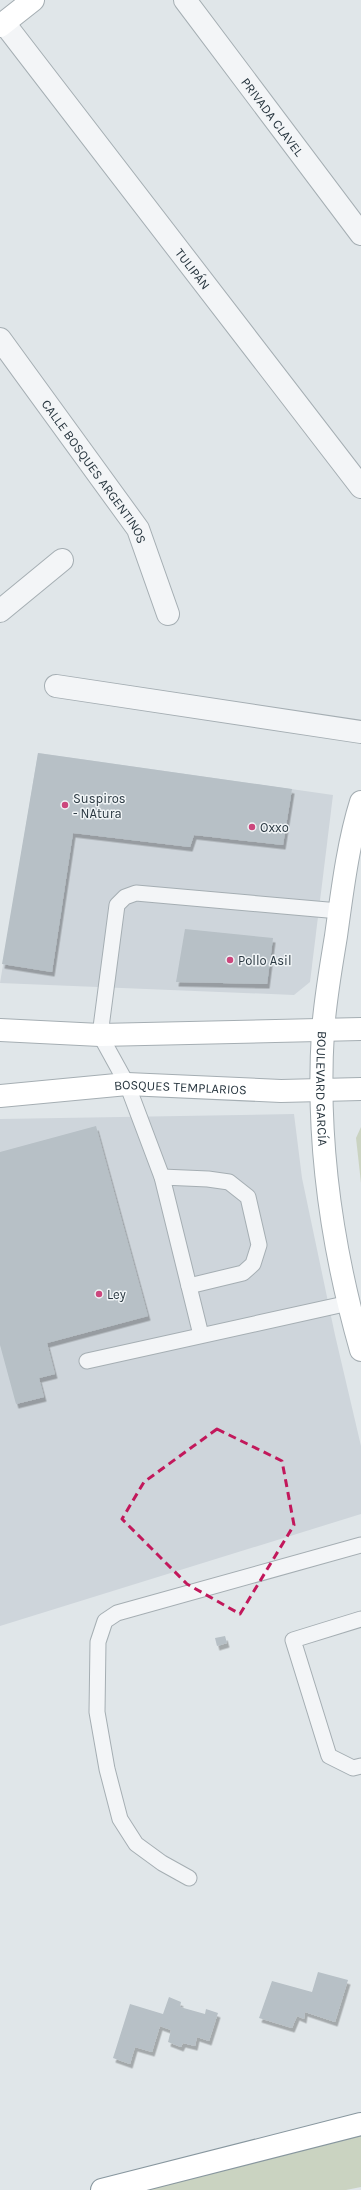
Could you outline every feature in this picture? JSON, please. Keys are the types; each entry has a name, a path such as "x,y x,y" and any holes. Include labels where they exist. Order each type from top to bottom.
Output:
{"main road":[{"path":"2,24 33,0"},
{"name":"BOULEVARD GARCÍA","path":"361,802 339,911 323,1030 321,1089 324,1167 335,1238 361,1350"},
{"path":"0,1030 100,1035 361,1029"},
{"name":"BOSQUES TEMPLARIOS","path":"0,1096 127,1084 281,1090 361,1089"},
{"path":"102,2190 361,2124"}],"street":[{"name":"PRIVADA CLAVEL","path":"185,0 361,234"},
{"name":"TULIPÁN","path":"2,24 25,50 361,487"},
{"name":"CALLE BOSQUES ARGENTINOS","path":"0,339 138,529 168,614"},
{"path":"0,611 62,560"},
{"path":"56,686 361,732"}],"lane":[{"path":"201,1335 162,1177 127,1084 100,1035 117,906 125,897 136,893 339,911"},
{"path":"162,1177 229,1182 248,1197 259,1245 253,1264 243,1273 189,1286"},
{"path":"87,1361 349,1303"},
{"path":"189,1878 162,1863 136,1844 120,1819 107,1769 96,1712 98,1642 105,1621 117,1613 361,1545"},
{"path":"361,1618 293,1640 329,1756 353,1768 361,1766"}],"highlighted area":[{"path":"217,1429 282,1461 294,1525 240,1614 187,1584 122,1519 144,1482"}],"shaded area":[{"path":"38,753 333,795 310,982 294,995 0,983"},
{"path":"294,1114 302,1178 335,1335 361,1446 361,1514 0,1626 0,1119"}],"green space":[{"path":"361,1127 361,1183 356,1138"},
{"path":"361,2132 361,2187 346,2190 138,2190"}],"building":[{"path":"38,753 292,789 283,845 194,835 190,847 73,833 52,972 2,964"},
{"path":"185,929 273,938 267,984 176,982"},
{"path":"96,1126 148,1316 47,1343 55,1374 39,1378 44,1397 16,1404 0,1345 0,1152"},
{"path":"225,1636 227,1643 217,1646 215,1638"},
{"path":"318,1972 348,1980 335,2022 305,2012 304,2019 297,2016 292,2028 259,2018 272,1981 312,1992"},
{"path":"169,1997 181,2002 180,2007 205,2014 206,2009 218,2013 209,2041 197,2037 195,2046 183,2043 181,2047 168,2042 171,2030 160,2026 152,2052 135,2047 130,2064 113,2058 130,2004 163,2014"}],"place":[{"name":"Suspiros - NAtura","path":"65,805"},
{"name":"Oxxo","path":"252,827"},
{"name":"Pollo Asil","path":"230,960"},
{"name":"Ley","path":"99,1294"}]}
